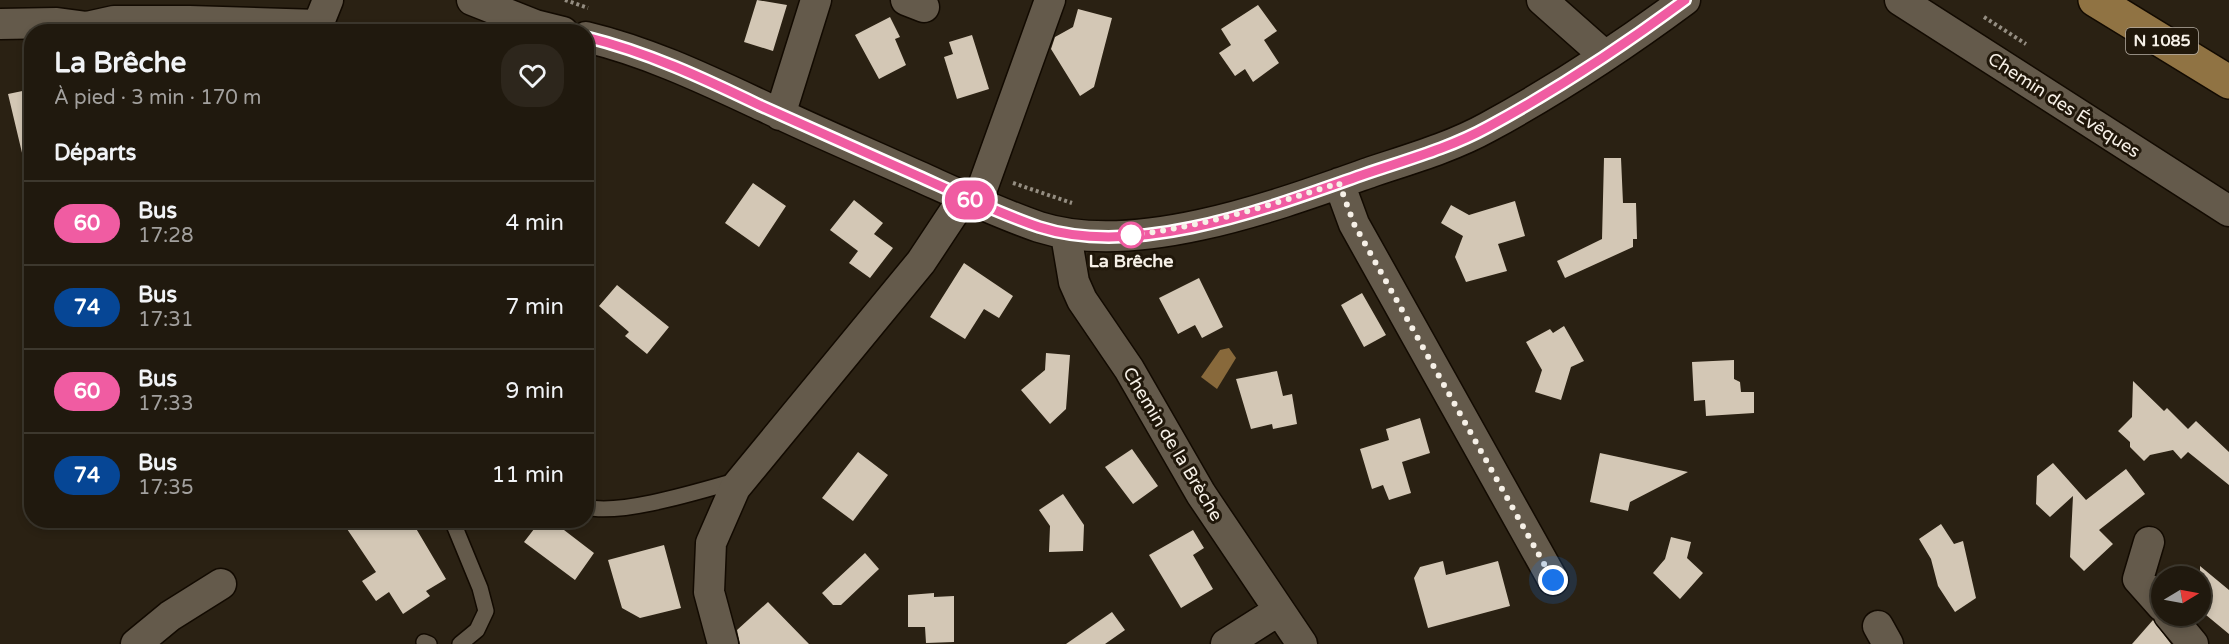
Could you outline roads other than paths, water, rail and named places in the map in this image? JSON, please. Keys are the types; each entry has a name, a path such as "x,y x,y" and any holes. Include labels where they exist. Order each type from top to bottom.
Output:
{"main road":[{"name":"N 1085","path":"2095,0 2229,81"}],"street":[{"path":"318,24 328,0"},
{"path":"472,0 532,24"},
{"path":"780,114 816,0"},
{"path":"723,644 709,592 711,543 735,488 971,200 987,175 1050,0"},
{"path":"1542,0 1604,55"},
{"path":"594,39 617,45 694,74 971,200 1066,235 1131,235 1180,228 1234,216 1433,151 1486,128 1573,77 1685,0"},
{"name":"Chemin des Évêques","path":"1900,0 2229,211"},
{"path":"104,24 114,21 267,24"},
{"path":"0,24 62,24"},
{"path":"1339,183 1354,224 1553,580"},
{"name":"Chemin de la Brèche","path":"1066,235 1074,282 1082,300 1129,369 1201,494 1302,644"},
{"path":"2148,542 2138,579 2151,594"},
{"path":"136,644 170,616 221,584"},
{"path":"1226,644 1278,611"},
{"path":"2178,626 2193,644"}],"lane":[{"path":"594,509 634,505 742,480"},
{"path":"455,528 480,588 486,611 477,630 460,644"}],"place":[{"name":"La Brêche","path":"1131,235"}]}
